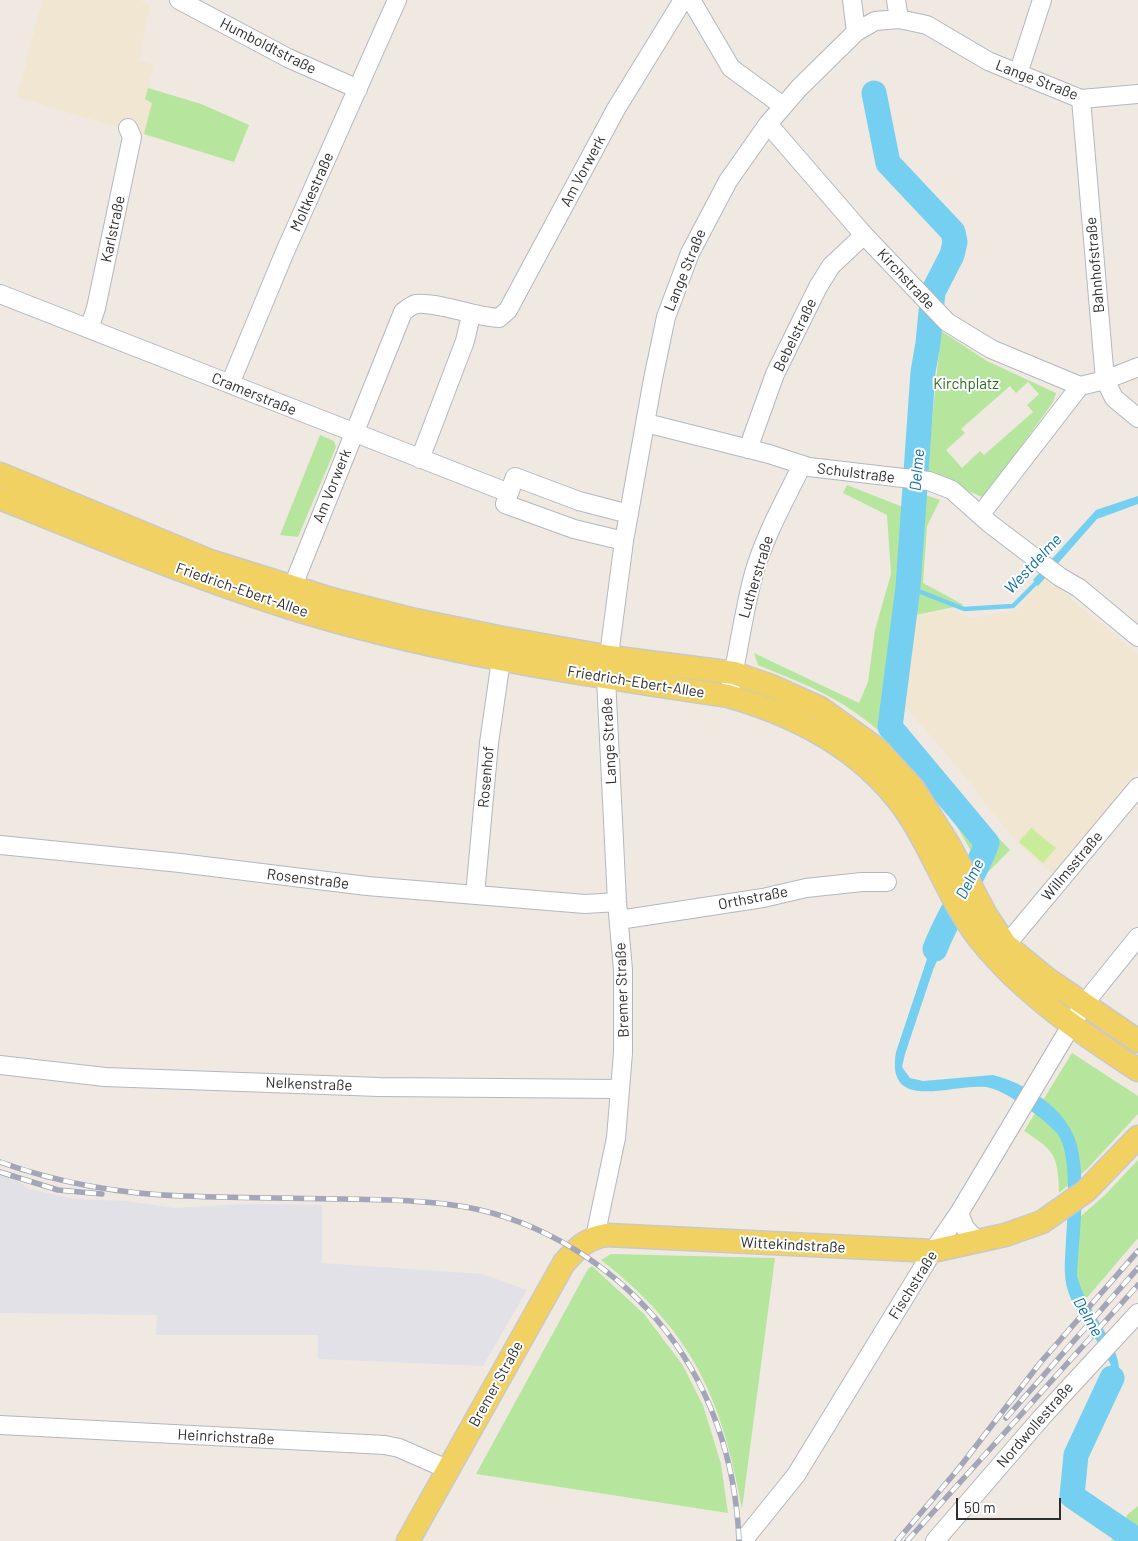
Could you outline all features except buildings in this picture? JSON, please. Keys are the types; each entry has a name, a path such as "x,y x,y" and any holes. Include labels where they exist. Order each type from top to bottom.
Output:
{"main road":[{"name":"Friedrich-Ebert-Allee","path":"0,474 200,558 292,588 608,668 728,696 754,703 813,728 849,752 882,780 964,894 1006,945 1046,978 1138,1041"},
{"name":"Friedrich-Ebert-Allee","path":"0,498 254,596 370,630 501,660 608,668 734,673 771,686 820,708 877,749 913,788 949,845 964,894 989,950 1022,983 1071,1026 1138,1070"},
{"name":"Wittekindstraße","path":"601,1236 933,1251 1023,1230 1057,1212 1086,1191 1138,1136"},
{"name":"Bremer Straße","path":"408,1541 564,1263 584,1242 601,1236"}],"street":[{"name":"Humboldtstraße","path":"178,0 288,58 358,89"},
{"name":"Moltkestraße","path":"230,384 284,254 397,0"},
{"name":"Am Vorwerk","path":"292,588 403,312 414,304 426,304 470,315 499,318 508,310 616,109 683,0"},
{"path":"691,0 731,68 783,106"},
{"path":"852,0 856,32"},
{"path":"896,0 899,19"},
{"path":"1018,74 1042,0"},
{"name":"Lange Straße","path":"619,920 608,668 624,541 666,317 675,288 704,224 728,181 783,106 856,32 875,21 899,19 928,25 988,61 1081,99 1138,94"},
{"name":"Bahnhofstraße","path":"1081,99 1105,380 1114,398 1138,418"},
{"name":"Kirchstraße","path":"768,124 864,235 931,306 964,334 990,349 1080,386"},
{"name":"Karlstraße","path":"89,329 96,308 132,137 128,128"},
{"name":"Bebelstraße","path":"748,449 775,374 818,287 831,266 864,235"},
{"name":"Cramerstraße","path":"0,294 509,493"},
{"path":"420,459 465,341 470,315"},
{"path":"981,514 1080,386 1105,380 1138,367"},
{"name":"Schulstraße","path":"646,423 802,465 929,481 952,490 1060,577 1079,588 1138,637"},
{"name":"Lutherstraße","path":"728,696 734,673 743,616 755,572 768,536 802,465"},
{"path":"624,541 574,529 505,504 515,477 579,501 628,514"},
{"name":"Rosenhof","path":"475,895 489,743 501,660"},
{"name":"Willmsstraße","path":"1006,945 1138,787"},
{"name":"Rosenstraße","path":"0,845 180,863 366,886 585,904 617,902"},
{"name":"Orthstraße","path":"619,920 763,898 806,888 862,882 887,882"},
{"name":"Bremer Straße","path":"601,1236 616,1138 623,1053 624,1022 619,920"},
{"name":"Fischstraße","path":"746,1537 796,1474 933,1251 960,1213 1084,1004 1138,937"},
{"name":"Nelkenstraße","path":"0,1065 105,1077 379,1086 619,1089"},
{"path":"960,1213 965,1228 978,1241"},
{"name":"Nordwollestraße","path":"935,1541 1099,1353 1138,1313"},
{"name":"Heinrichstraße","path":"0,1425 385,1445 399,1448 448,1469"}],"shaded area":[{"path":"42,0 140,0 150,5 139,61 154,65 148,88 201,104 249,125 234,162 17,97"},
{"path":"1044,579 1058,588 1138,654 1138,770 1052,874 1017,843 959,769 898,698 905,644 911,616 955,610 970,618 1016,610"},
{"path":"0,1170 30,1189 74,1199 127,1201 174,1208 246,1204 322,1205 322,1263 482,1274 527,1290 483,1366 318,1359 318,1335 156,1335 157,1315 0,1313"}],"green space":[{"path":"148,88 201,104 249,125 234,162 144,134 152,103 145,99"},
{"name":"Kirchplatz","path":"941,331 987,361 1056,393 1053,402 984,498 927,472","holes":["1028,382 1039,394 1027,405 1033,412 984,455 980,451 962,468 946,450 965,433 961,429 1010,386 1016,393"]},
{"path":"320,435 334,441 336,447 298,537 280,535"},
{"path":"847,485 918,513 920,493 940,500 927,526 923,583 964,605 911,616 905,644 895,725 926,763 1010,850 984,876 957,827 926,781 888,739 867,721 834,699 802,683 758,665 754,653 859,703 868,682 875,630 891,574 887,515 843,493"},
{"path":"1031,828 1056,848 1043,863 1019,842"},
{"path":"1072,1053 1138,1096 1138,1114 1087,1169 1059,1193 1056,1162 1053,1155 1024,1131"},
{"path":"1138,1160 1138,1238 1085,1300 1078,1281 1077,1270 1080,1217 1105,1195"},
{"path":"611,1254 775,1258 742,1509 724,1433 712,1399 698,1369 680,1340 658,1313 632,1286 601,1260"},
{"path":"592,1266 644,1314 682,1364 703,1405 721,1464 728,1513 476,1474 588,1269"},
{"path":"1138,1506 1138,1541 1111,1541 1128,1514"}],"water":[{"path":"1138,496 1138,504 1097,519 1038,586 1033,580 1096,510"},
{"path":"943,911 952,925 933,970 902,1067 910,1078 923,1081 993,1075 1005,1079 1018,1084 1043,1099 1054,1108 1071,1130 1079,1157 1082,1191 1077,1275 1086,1299 1113,1348 1119,1369 1116,1385 1101,1411 1093,1405 1112,1368 1107,1356 1077,1311 1067,1287 1065,1259 1068,1178 1062,1143 1056,1132 1023,1105 994,1089 972,1087 924,1091 911,1089 901,1083 895,1071 896,1052"}],"waterway":[{"name":"Delme","path":"874,93 888,163 953,232 955,242 952,255 933,292 923,372 908,587 890,727 987,843 935,949"},
{"name":"Westdelme","path":"908,587 964,609 1013,606 1039,580"},
{"name":"Delme","path":"1112,1378 1076,1455 1072,1496 1138,1541"}],"railway":[{"path":"0,1162 45,1176 137,1193 204,1197 390,1200 451,1205 494,1214 546,1234 571,1247 595,1263 638,1299 676,1344 692,1369 717,1424 726,1452 737,1511 739,1541"},
{"path":"0,1172 58,1190 102,1194"},
{"path":"897,1541 959,1468 1040,1363 1138,1251"},
{"path":"1006,1418 1138,1268"},
{"path":"907,1541 1138,1285"}]}
